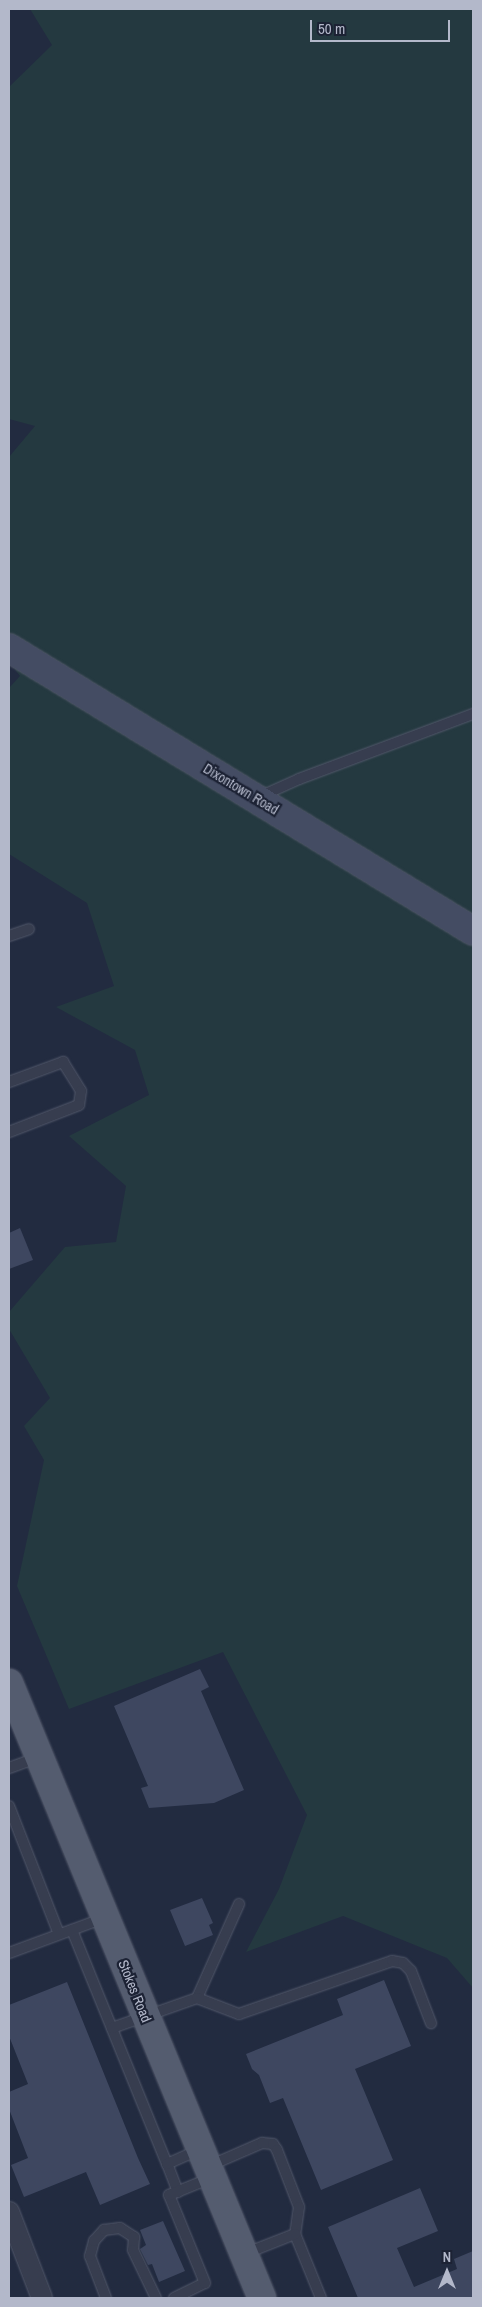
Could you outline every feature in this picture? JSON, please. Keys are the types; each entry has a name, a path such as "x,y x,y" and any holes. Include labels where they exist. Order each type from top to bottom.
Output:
{"main road":[{"name":"Stokes Road","path":"9,1683 262,2298"}],"street":[{"name":"Dixontown Road","path":"9,648 473,931"},
{"path":"9,2214 42,2298"}],"lane":[{"path":"256,798 299,779 473,714"},
{"path":"9,936 29,929"},
{"path":"9,1082 63,1062 81,1091 80,1105 9,1132"},
{"path":"9,1768 40,1756"},
{"path":"9,1806 59,1934"},
{"path":"197,1998 239,1904"},
{"path":"9,1953 105,1917"},
{"path":"72,1930 178,2192"},
{"path":"112,2028 197,1998 239,2014 392,1960 403,1963 411,1971 431,2022"},
{"path":"174,2298 205,2283 169,2196 178,2192 206,2165 262,2143 273,2144 277,2150 299,2207 295,2234 321,2298"},
{"path":"167,2164 206,2165"},
{"path":"106,2298 90,2256 94,2241 104,2230 120,2228 134,2237 133,2250 156,2298"},
{"path":"244,2254 295,2234"}],"shaded area":[{"path":"30,9 473,9 473,1988 447,1958 343,1916 246,1952 279,1889 307,1815 223,1652 69,1709 17,1586 44,1460 24,1426 50,1398 9,1329 9,1312 65,1247 116,1242 126,1186 69,1136 149,1095 135,1050 56,1007 114,986 87,903 9,854 9,688 20,676 9,662 9,457 35,426 9,419 9,87 52,45"}],"building":[{"path":"20,1228 33,1260 9,1269 9,1233"},
{"path":"200,1669 209,1687 201,1691 244,1790 214,1803 149,1808 141,1788 148,1786 114,1706"},
{"path":"202,1898 213,1923 209,1925 213,1935 185,1946 170,1910"},
{"path":"384,1980 411,2046 355,2069 393,2160 321,2190 283,2098 270,2103 259,2075 252,2069 246,2054 343,2015 337,1999"},
{"path":"67,1982 150,2184 100,2205 86,2172 24,2197 11,2165 28,2158 9,2109 9,2092 28,2084 9,2036 9,2005"},
{"path":"420,2188 438,2231 397,2248 414,2287 457,2269 454,2259 473,2251 473,2298 358,2298 328,2227"},
{"path":"163,2221 185,2271 159,2282 152,2264 148,2265 140,2249 146,2245 140,2230"}]}
